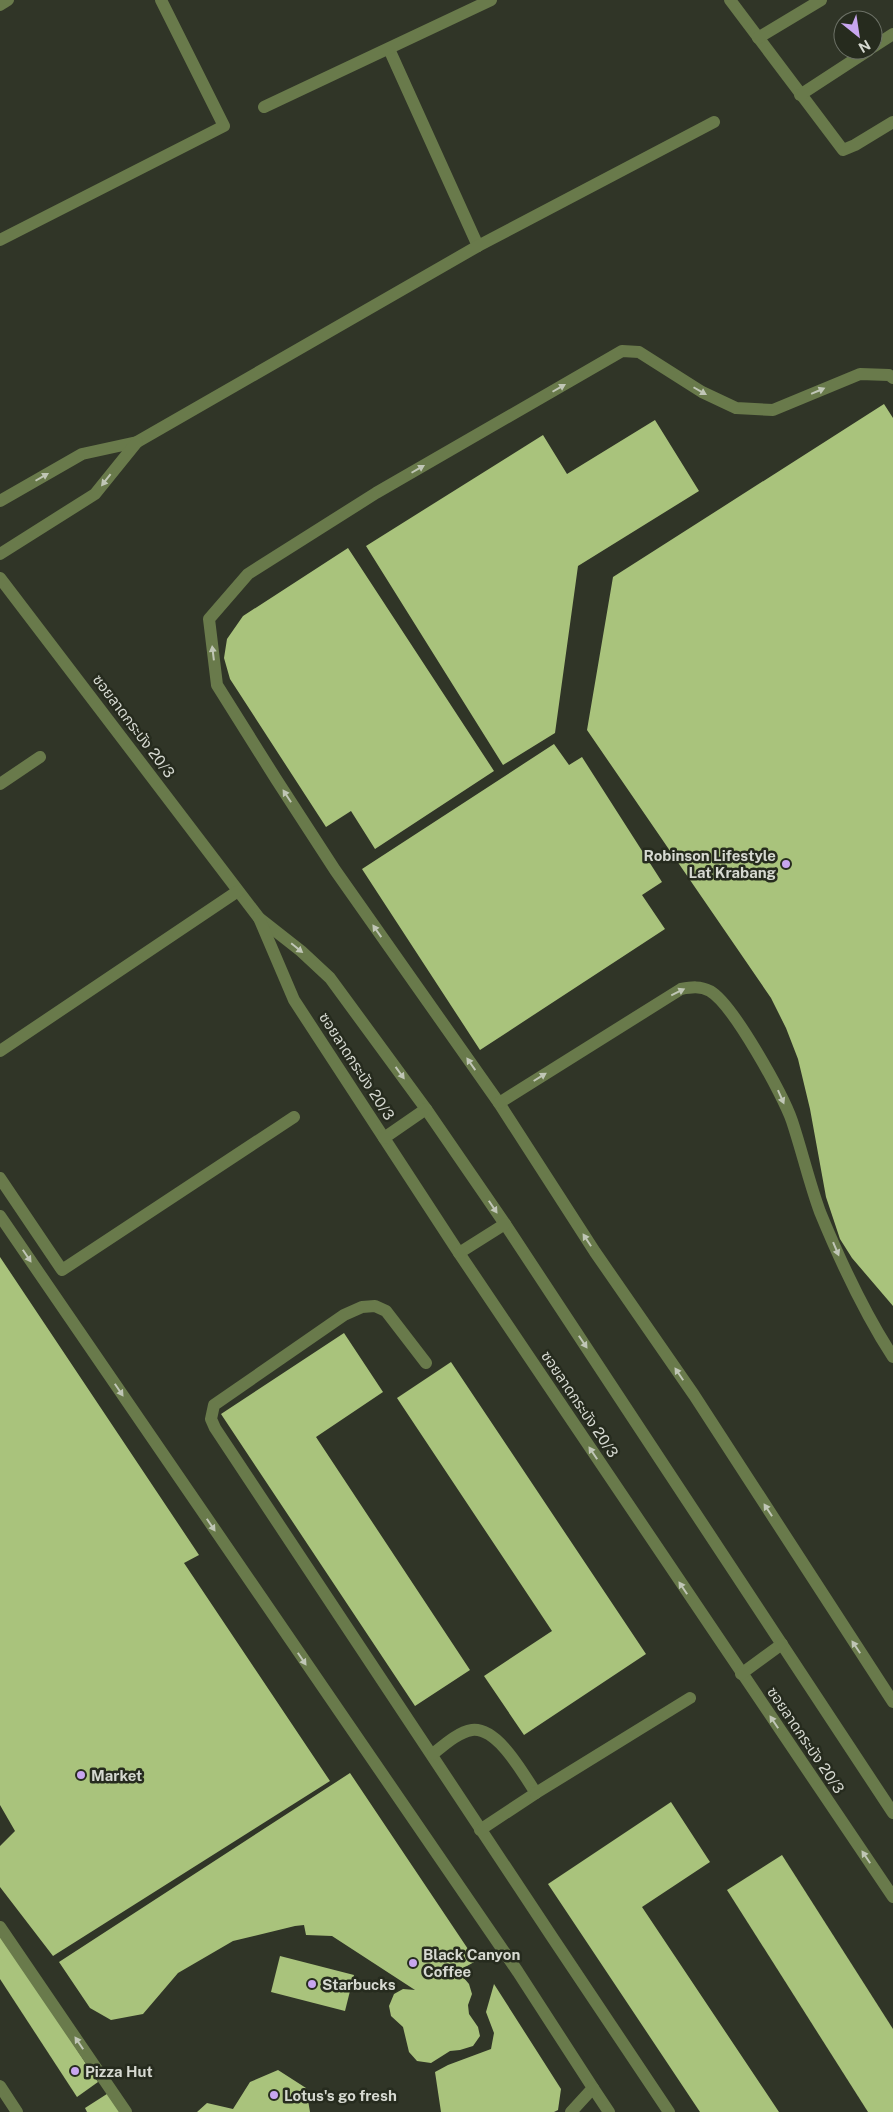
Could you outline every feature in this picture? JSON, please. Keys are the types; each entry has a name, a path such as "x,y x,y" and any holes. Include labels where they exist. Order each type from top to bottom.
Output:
{"street":[{"path":"0,5 8,0"},
{"path":"0,240 224,126 161,0"},
{"path":"264,107 492,0"},
{"path":"730,0 842,150 855,145 893,122"},
{"path":"758,38 820,0"},
{"path":"389,48 478,246"},
{"path":"800,95 854,60"},
{"path":"0,501 82,454 136,442 478,246 714,122"},
{"path":"893,378 889,375 860,374 773,410 736,408 702,392 639,352 622,351 376,493 248,574 209,619 217,685 334,870 498,1103 595,1252 694,1395 888,1684 893,1702"},
{"path":"0,554 95,494 136,442"},
{"name":"ซอยลาดกระบัง 20/3","path":"0,578 259,918 301,951 330,978 426,1109 505,1224 893,1813"},
{"path":"0,784 40,757"},
{"path":"0,1050 238,891"},
{"name":"ซอยลาดกระบัง 20/3","path":"259,918 294,1000 459,1253 893,1897"},
{"path":"498,1103 681,989 696,986 711,992 726,1006 772,1078 792,1120 820,1210 856,1296 893,1357"},
{"path":"384,1138 426,1109"},
{"path":"0,1178 62,1270 294,1117"},
{"path":"0,1216 518,1972 609,2112"},
{"path":"459,1253 505,1224"},
{"path":"426,1363 386,1311 375,1306 362,1306 344,1315 214,1405 211,1419 215,1428 432,1754 480,1830 669,2112"},
{"path":"741,1674 782,1644"},
{"path":"480,1830 536,1793 690,1698"},
{"path":"432,1754 455,1738 471,1730 484,1731 497,1740 536,1793"},
{"path":"0,1927 126,2112"},
{"path":"0,2086 17,2112"},
{"path":"571,2112 576,2104 593,2088"}],"building":[{"name":"Robinson Lifestyle Lat Krabang","path":"884,404 893,418 893,1306 852,1258 840,1239 826,1197 810,1109 798,1059 786,1028 771,998 587,730 613,577"},
{"path":"655,420 699,491 578,566 555,733 503,765 366,546 543,435 567,474"},
{"path":"348,548 494,771 375,849 351,811 326,827 230,679 224,658 227,639 243,616"},
{"path":"554,744 569,765 582,757 662,882 642,895 665,929 480,1050 362,869"},
{"path":"0,1257 199,1555 184,1563 330,1781 53,1956 0,1887 0,1846 15,1831 0,1805"},
{"path":"344,1333 383,1392 316,1437 470,1670 415,1706 221,1414"},
{"path":"451,1362 646,1654 524,1735 484,1676 552,1631 397,1398"},
{"path":"350,1773 476,1961 458,1971 469,1984 472,1994 468,2005 469,2014 478,2027 480,2036 473,2046 450,2051 431,2063 417,2061 409,2052 403,2027 391,2016 389,2006 394,1994 403,1989 415,1990 332,1936 306,1935 304,1925 233,1941 178,1973 143,2014 111,2020 90,2008 59,1962"},
{"path":"671,1802 710,1862 642,1907 779,2112 700,2112 548,1884"},
{"path":"782,1855 893,2029 893,2112 868,2112 727,1890"},
{"path":"0,1932 98,2082 77,2097 0,1979"},
{"name":"Starbucks","path":"280,1956 354,1975 345,2011 271,1992"},
{"path":"494,1984 561,2089 558,2110 554,2112 441,2112 435,2072 448,2065 491,2049 494,2033 486,2012"},
{"name":"Lotus's go fresh","path":"278,2070 306,2088 310,2112 197,2112 207,2103 233,2109 250,2082"},
{"path":"110,2092 123,2112 87,2112 85,2108"}],"place":[{"name":"Robinson Lifestyle Lat Krabang","path":"786,864"},
{"name":"Market","path":"81,1775"},
{"name":"Black Canyon Coffee","path":"413,1963"},
{"name":"Starbucks","path":"312,1984"},
{"name":"Pizza Hut","path":"75,2071"},
{"name":"Lotus's go fresh","path":"274,2095"}]}
